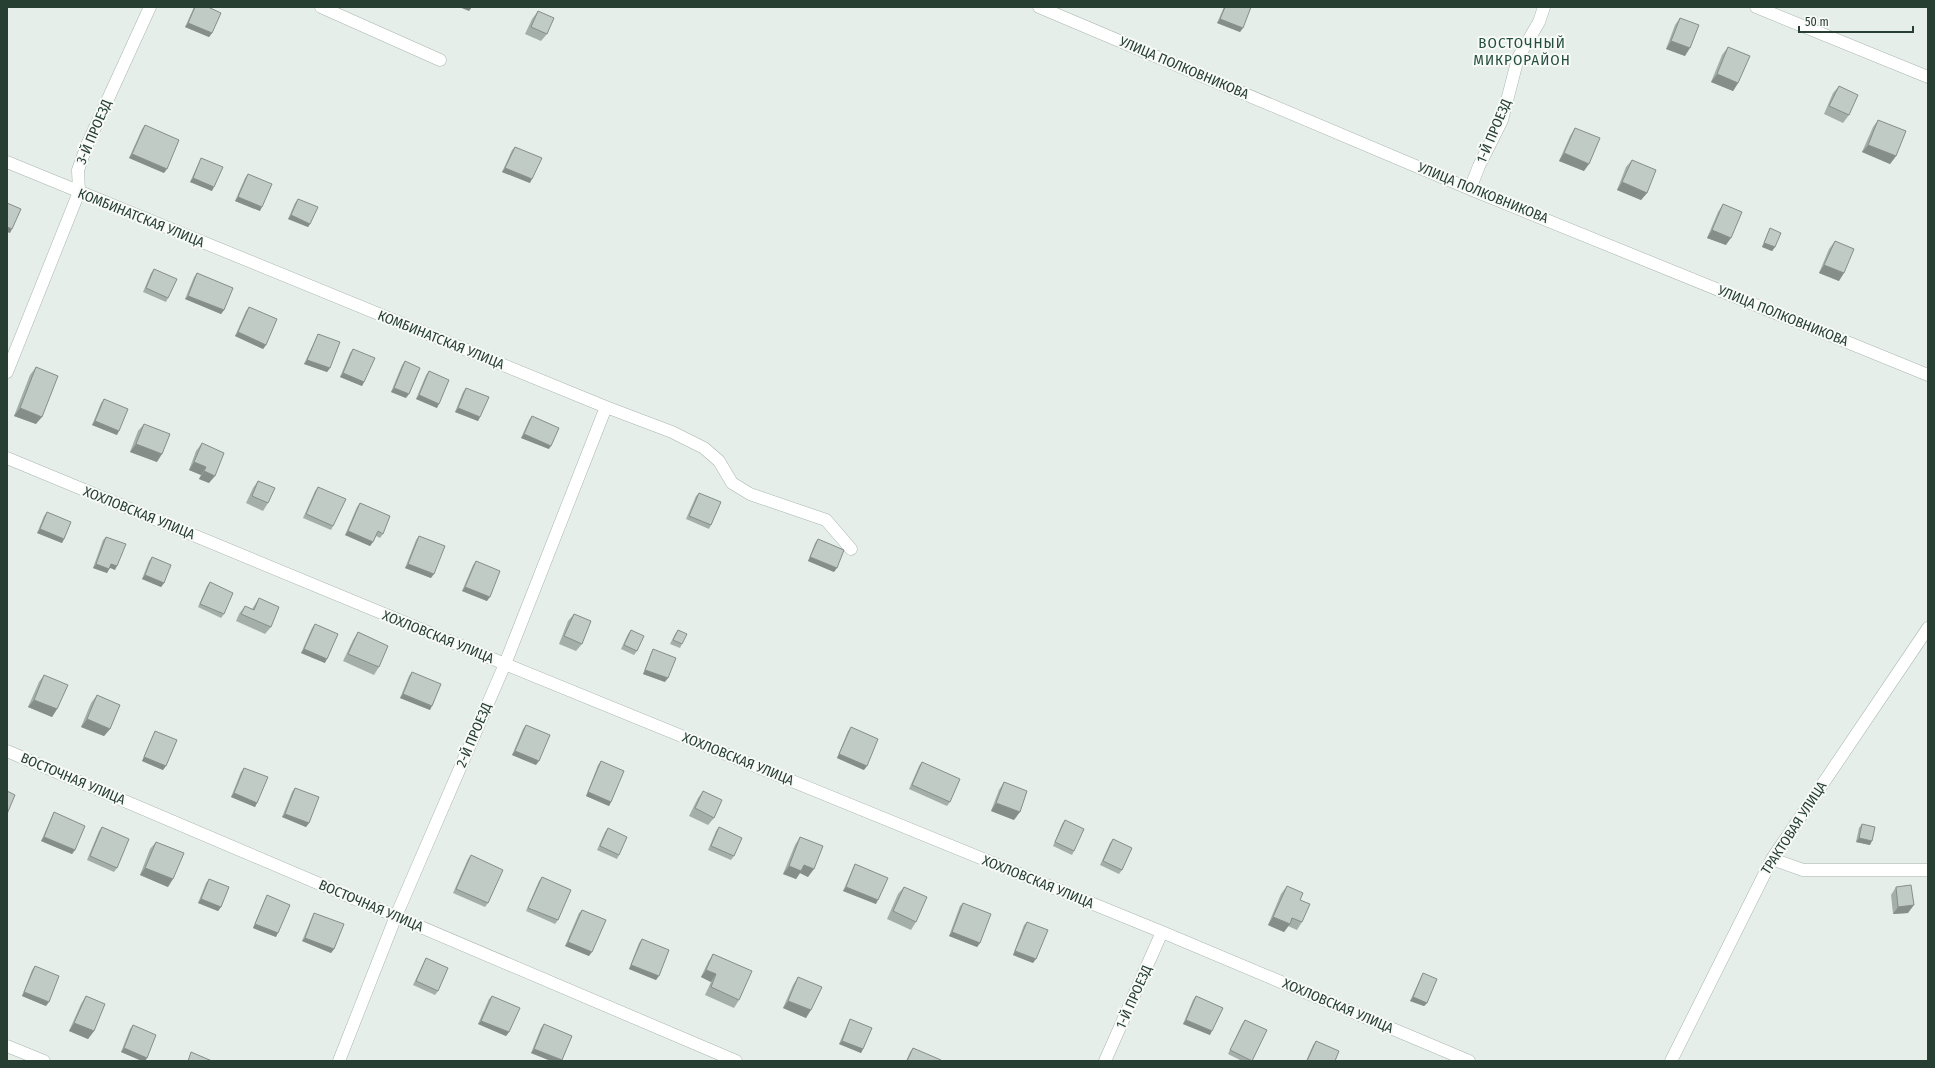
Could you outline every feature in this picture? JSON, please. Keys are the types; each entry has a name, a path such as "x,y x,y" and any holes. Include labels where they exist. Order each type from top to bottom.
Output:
{"street":[{"name":"3-Й ПРОЕЗД","path":"7,372 79,192 78,170 87,145 150,7"},
{"path":"321,7 440,60"},
{"name":"УЛИЦА ПОЛКОВНИКОВА","path":"1040,7 1470,188 1928,375"},
{"name":"1-Й ПРОЕЗД","path":"1470,188 1502,120 1518,58 1539,22 1544,7"},
{"path":"1756,7 1928,77"},
{"name":"КОМБИНАТСКАЯ УЛИЦА","path":"7,162 606,407 672,432 704,448 719,461 732,483 750,494 826,520 851,549"},
{"name":"2-Й ПРОЕЗД","path":"339,1061 396,916 505,664 606,407"},
{"name":"ХОХЛОВСКАЯ УЛИЦА","path":"7,458 505,664 1162,932 1469,1061"},
{"name":"ТРАКТОВАЯ УЛИЦА","path":"1671,1061 1772,859 1928,628"},
{"name":"ВОСТОЧНАЯ УЛИЦА","path":"7,751 736,1061"},
{"path":"1772,859 1803,870 1928,870"},
{"name":"1-Й ПРОЕЗД","path":"1105,1061 1162,932"},
{"path":"7,1046 44,1061"}],"building":[{"path":"195,7 208,7 221,13 212,33 188,23"},
{"path":"1225,7 1251,7 1243,28 1220,19"},
{"path":"538,11 554,18 547,34 531,27"},
{"path":"1680,18 1699,25 1690,48 1671,41"},
{"path":"1728,47 1750,56 1738,83 1717,74"},
{"path":"1839,86 1858,95 1849,115 1829,106"},
{"path":"1878,120 1906,131 1896,156 1868,145"},
{"path":"145,125 179,140 167,169 132,154"},
{"path":"1575,128 1600,138 1589,164 1564,153"},
{"path":"515,147 542,158 532,179 505,168"},
{"path":"201,158 223,167 214,187 193,178"},
{"path":"1632,160 1656,170 1647,193 1622,182"},
{"path":"248,174 272,184 262,207 238,197"},
{"path":"298,199 318,207 310,224 291,215"},
{"path":"7,203 21,209 12,229 7,227"},
{"path":"1723,204 1742,212 1731,238 1712,230"},
{"path":"1770,228 1781,233 1775,247 1764,243"},
{"path":"1835,241 1854,249 1844,273 1824,265"},
{"path":"154,269 177,279 168,298 146,288"},
{"path":"197,273 233,288 224,310 188,296"},
{"path":"249,307 277,319 266,345 238,332"},
{"path":"318,334 340,342 330,368 307,360"},
{"path":"353,349 375,358 364,382 343,373"},
{"path":"405,361 420,368 409,394 394,388"},
{"path":"36,367 58,376 42,417 20,408"},
{"path":"429,371 449,380 439,404 419,395"},
{"path":"466,388 489,397 480,417 458,408"},
{"path":"104,399 128,409 119,431 95,421"},
{"path":"532,416 559,428 551,446 524,434"},
{"path":"144,424 170,434 162,454 136,444"},
{"path":"202,443 224,453 215,476 204,471 206,467 194,462"},
{"path":"258,481 275,488 268,503 252,496"},
{"path":"318,487 346,499 333,526 306,514"},
{"path":"699,493 721,502 711,525 689,516"},
{"path":"360,503 390,516 383,534 378,531 373,542 348,531"},
{"path":"47,512 71,522 64,539 40,529"},
{"path":"419,536 445,546 434,574 408,564"},
{"path":"106,537 126,544 117,566 111,564 109,569 96,564"},
{"path":"818,539 844,550 837,568 810,557"},
{"path":"152,557 171,565 164,583 145,575"},
{"path":"476,561 500,571 490,597 465,587"},
{"path":"210,582 233,593 224,614 200,604"},
{"path":"259,598 279,607 271,627 241,614 245,606 254,610"},
{"path":"574,614 591,621 582,644 564,636"},
{"path":"315,624 338,634 327,659 304,649"},
{"path":"631,630 644,636 637,651 624,645"},
{"path":"678,630 687,634 682,644 673,640"},
{"path":"358,632 388,646 379,667 348,654"},
{"path":"653,649 676,658 668,678 645,670"},
{"path":"412,672 441,684 432,706 403,694"},
{"path":"44,675 68,685 57,709 34,700"},
{"path":"97,695 120,705 110,729 87,719"},
{"path":"526,725 550,735 539,761 515,751"},
{"path":"851,727 878,739 867,766 839,754"},
{"path":"155,731 177,740 166,766 144,757"},
{"path":"601,761 624,771 611,802 588,792"},
{"path":"922,762 960,779 950,802 912,785"},
{"path":"244,768 268,777 257,803 234,793"},
{"path":"1004,782 1027,791 1020,812 996,803"},
{"path":"295,788 319,797 309,823 285,814"},
{"path":"7,791 15,795 7,814"},
{"path":"703,791 722,800 714,818 695,808"},
{"path":"54,812 85,826 75,850 44,837"},
{"path":"1065,820 1084,829 1074,851 1055,842"},
{"path":"1862,824 1875,827 1872,841 1859,838"},
{"path":"102,827 129,839 117,868 90,856"},
{"path":"719,827 742,838 734,856 711,846"},
{"path":"608,828 627,837 619,855 600,846"},
{"path":"800,837 823,846 814,869 804,865 801,871 789,866"},
{"path":"1113,839 1132,848 1122,870 1103,861"},
{"path":"156,842 184,853 173,879 145,868"},
{"path":"471,855 503,870 488,903 456,889"},
{"path":"855,864 888,878 878,900 846,887"},
{"path":"542,877 571,890 558,920 528,908"},
{"path":"209,879 229,887 221,907 201,899"},
{"path":"1911,885 1914,905 1898,907 1896,887"},
{"path":"1287,886 1303,893 1300,900 1310,904 1302,922 1292,918 1290,924 1273,917"},
{"path":"904,887 927,897 916,922 893,911"},
{"path":"267,895 290,905 278,933 255,924"},
{"path":"963,903 991,914 980,943 952,932"},
{"path":"582,910 606,920 592,952 568,942"},
{"path":"314,913 344,924 334,949 305,938"},
{"path":"1027,922 1048,930 1036,959 1015,951"},
{"path":"642,939 669,950 659,976 631,965"},
{"path":"713,954 752,971 739,1000 711,987 716,974 706,970"},
{"path":"426,958 448,968 438,991 416,981"},
{"path":"35,966 59,976 49,1002 24,992"},
{"path":"1423,973 1437,979 1427,1003 1413,997"},
{"path":"798,977 822,987 811,1010 788,1001"},
{"path":"86,996 105,1004 94,1031 74,1023"},
{"path":"492,996 520,1008 509,1032 481,1021"},
{"path":"1196,996 1223,1008 1212,1031 1186,1020"},
{"path":"850,1019 872,1028 863,1049 842,1041"},
{"path":"1245,1020 1267,1030 1252,1061 1230,1050"},
{"path":"544,1024 572,1036 562,1060 534,1049"},
{"path":"133,1025 156,1035 147,1058 124,1048"},
{"path":"1316,1041 1339,1051 1335,1061 1307,1061"},
{"path":"913,1048 941,1060 941,1061 907,1061"},
{"path":"191,1052 212,1061 188,1061"}],"district":[{"name":"ВОСТОЧНЫЙ МИКРОРАЙОН","path":"1522,52"}]}
